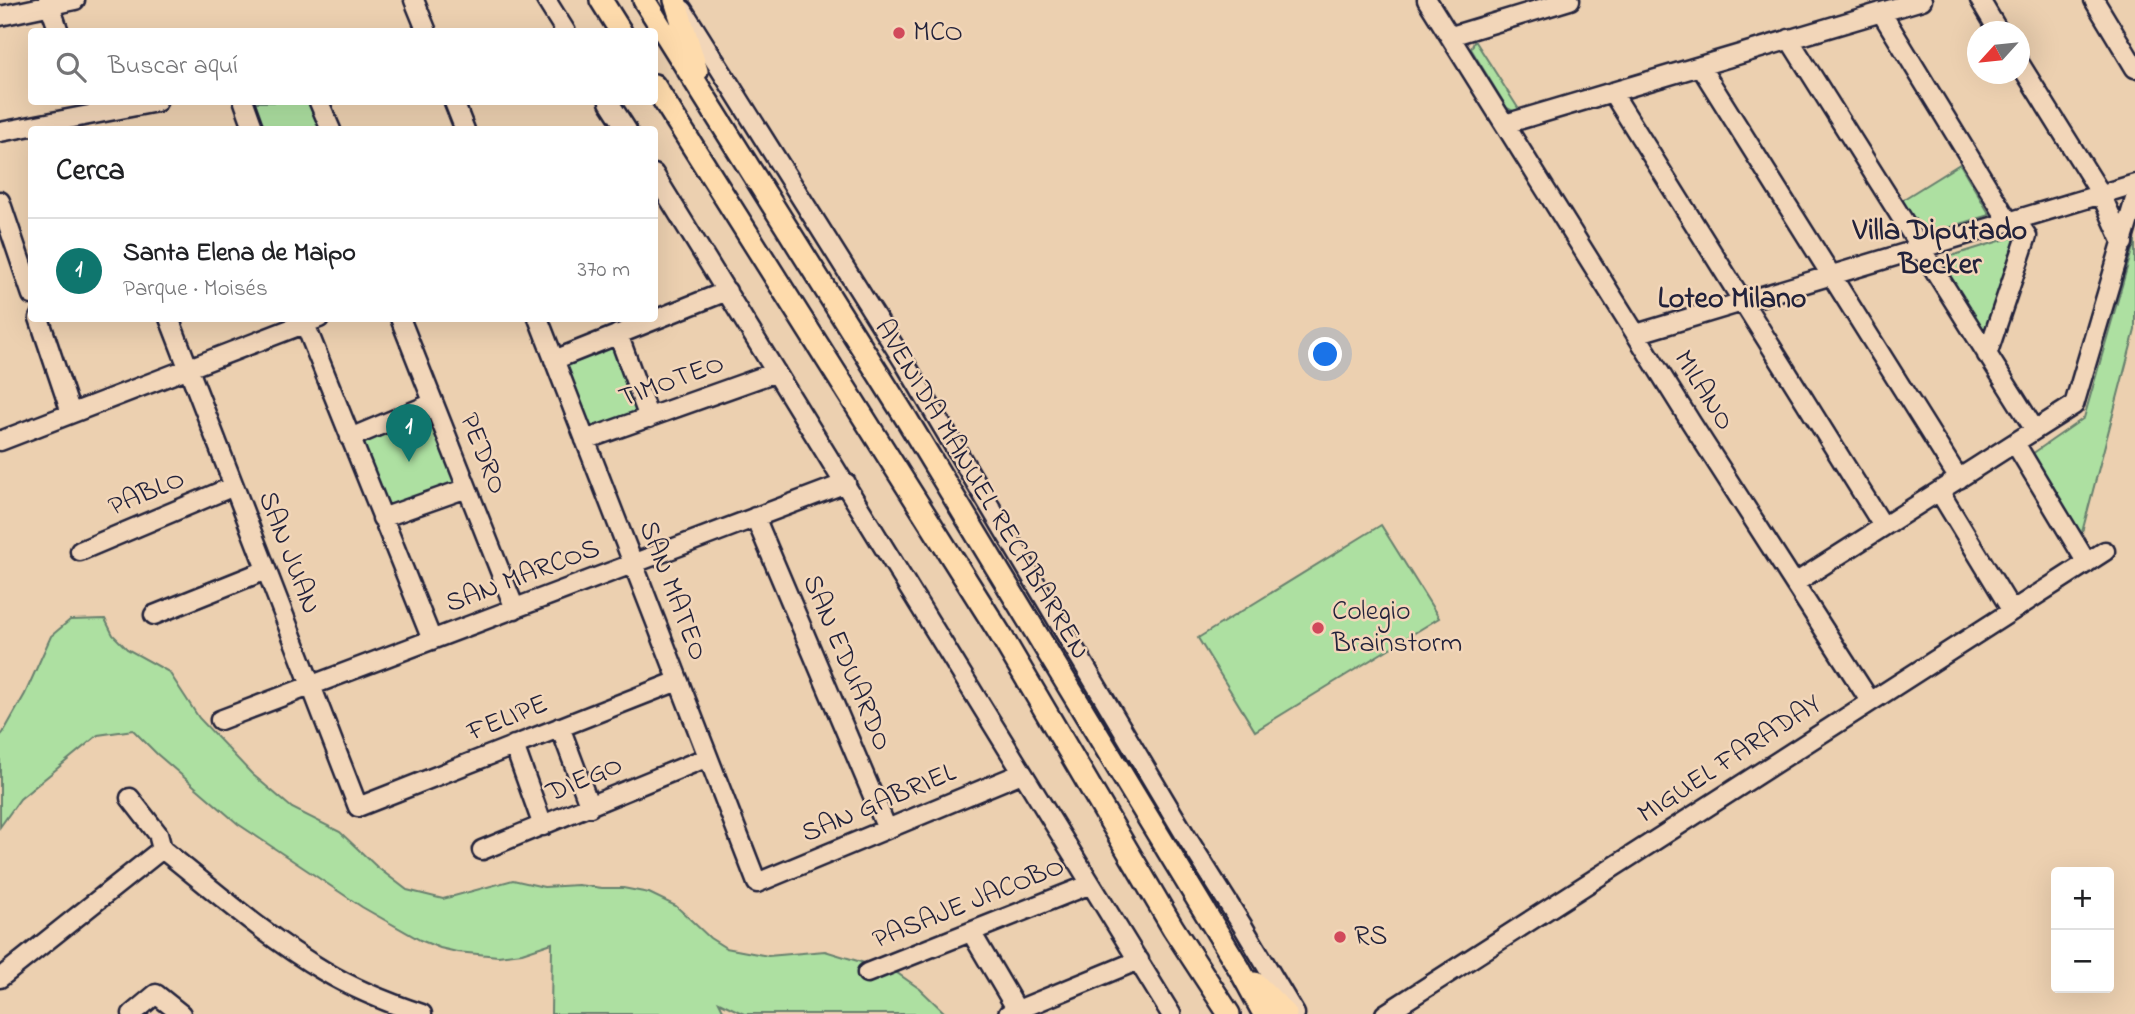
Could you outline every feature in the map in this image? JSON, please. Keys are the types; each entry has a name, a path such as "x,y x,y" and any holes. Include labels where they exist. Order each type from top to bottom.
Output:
{"main road":[{"path":"601,0 618,28"},
{"name":"AVENIDA MANUEL RECABARREN","path":"644,0 906,418 1239,968 1264,1014"},
{"path":"676,0 707,103"},
{"name":"AVENIDA MANUEL RECABARREN","path":"658,91 1002,637 1173,928 1229,1014"},
{"path":"1173,928 1213,1014"},
{"path":"1239,968 1286,1014"}],"street":[{"path":"0,16 49,3 75,0"},
{"path":"414,0 424,28"},
{"path":"546,0 564,28"},
{"name":"AVENIDA MANUEL RECABARREN","path":"676,0 904,362 1184,833 1295,1014"},
{"name":"MILANO","path":"1427,0 1870,701"},
{"path":"1451,36 1570,0"},
{"path":"1505,124 1922,0"},
{"path":"1980,0 1992,21"},
{"path":"2094,0 2135,68"},
{"path":"49,3 58,28"},
{"path":"1881,12 2013,221 2027,236 1987,355"},
{"path":"1789,39 2035,430"},
{"path":"1700,66 1959,479"},
{"path":"2030,80 2101,194 2123,243"},
{"path":"1612,92 1883,526"},
{"path":"32,126 142,105"},
{"path":"245,105 253,126"},
{"path":"320,105 329,126"},
{"path":"455,105 463,126"},
{"path":"611,105 624,126"},
{"path":"0,132 28,127"},
{"path":"1636,334 2135,184"},
{"path":"658,185 846,483 1171,1014"},
{"path":"1795,583 2074,405 2135,199"},
{"path":"0,201 28,283"},
{"path":"658,318 727,291"},
{"path":"40,322 71,413"},
{"name":"SAN JUAN","path":"171,322 358,807"},
{"path":"0,441 309,322"},
{"path":"312,322 350,438 432,640"},
{"name":"PEDRO","path":"402,322 514,608"},
{"name":"SAN MATEO","path":"540,322 757,883"},
{"path":"554,360 648,322"},
{"path":"618,334 649,418"},
{"name":"TIMOTEO","path":"585,440 776,372"},
{"path":"350,438 433,403"},
{"path":"2015,443 2087,563"},
{"name":"SAN MARCOS","path":"220,720 846,483"},
{"name":"PABLO","path":"79,551 234,486"},
{"path":"382,518 467,488"},
{"path":"1939,491 2012,611"},
{"name":"SAN EDUARDO","path":"755,517 887,829"},
{"name":"MIGUEL FARADAY","path":"1385,1014 2105,551"},
{"path":"154,615 266,570"},
{"name":"FELIPE","path":"358,807 678,681"},
{"path":"559,727 590,807"},
{"path":"514,745 543,826"},
{"name":"DIEGO","path":"482,850 708,757"},
{"name":"SAN GABRIEL","path":"757,883 1022,773"},
{"path":"130,798 158,834 162,849 254,924 325,972 422,1014"},
{"path":"0,978 162,849"},
{"name":"PASAJE JACOBO","path":"867,973 1091,884"},
{"path":"971,932 1013,1012 1139,960"},
{"path":"132,1014 156,994 181,1014"}],"green space":[{"path":"1474,42 1520,111 1507,108 1471,49"},
{"path":"251,105 315,105 324,126 260,126"},
{"path":"1960,164 1990,215 1924,235 1902,200"},
{"path":"2016,236 2018,238 1986,336 1937,263 1938,260"},
{"path":"2135,240 2135,330 2080,540 2032,454 2084,418"},
{"path":"614,347 636,413 589,430 565,363"},
{"path":"432,404 464,487 384,516 354,438"},
{"name":"Colegio Brainstorm","path":"1381,525 1439,618 1255,731 1198,638"},
{"path":"105,619 113,635 127,649 169,672 199,718 252,774 292,808 340,832 377,867 407,890 443,899 513,880 544,887 578,885 649,893 676,906 710,938 726,948 768,956 825,951 897,973 920,989 946,1014 744,1014 719,1002 725,1014 551,1014 552,943 522,953 498,956 457,952 420,940 362,907 238,824 133,730 98,735 20,799 0,827 0,736 25,694 51,636 70,620"}],"place":[{"name":"MCO","path":"899,33"},
{"name":"Santa Elena de Maipo","path":"409,462"},
{"name":"Colegio Brainstorm","path":"1318,628"},
{"name":"RS","path":"1340,937"}],"district":[{"name":"Villa Diputado Becker","path":"1940,249"},
{"name":"Loteo Milano","path":"1732,300"}]}
